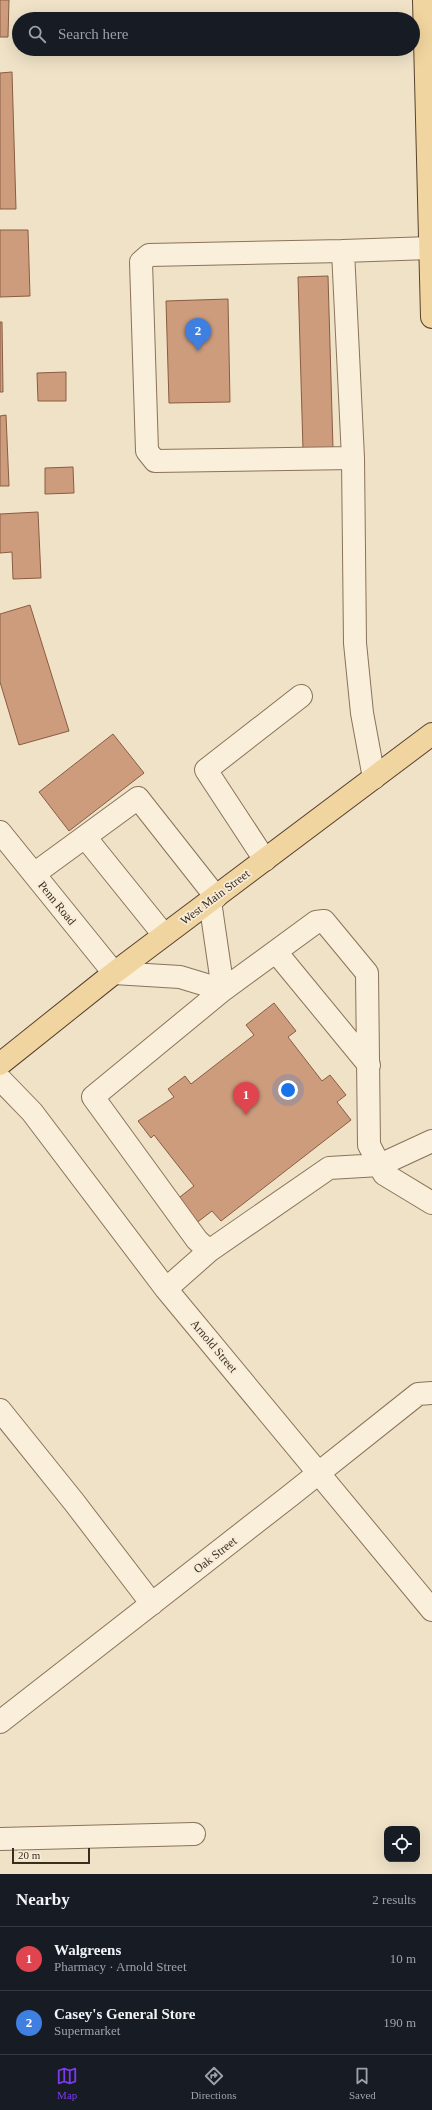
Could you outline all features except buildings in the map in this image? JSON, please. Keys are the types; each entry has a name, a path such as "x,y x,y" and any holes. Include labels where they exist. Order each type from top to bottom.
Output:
{"main road":[{"path":"427,10 432,317"},
{"name":"West Main Street","path":"0,1064 114,973 432,734"}],"street":[{"path":"354,458 155,461 147,451 141,262 149,254 343,252 430,248"},
{"path":"343,252 354,458 355,642 362,713 374,778"},
{"path":"265,860 206,770 301,696"},
{"path":"34,874 138,798 213,899 223,990"},
{"name":"Penn Road","path":"0,832 114,973"},
{"path":"85,837 164,935"},
{"path":"208,1252 197,1240 93,1097 223,990 316,922 324,922 367,973 369,1145 384,1174 432,1203"},
{"path":"276,952 368,1065"},
{"path":"114,973 180,977 223,990"},
{"name":"Arnold Street","path":"0,1079 32,1112 166,1288 320,1472 432,1610"},
{"path":"166,1288 208,1252 329,1168 380,1165 432,1141"},
{"name":"Oak Street","path":"0,1722 418,1394 432,1393"},
{"path":"0,1410 74,1502 152,1604"},
{"path":"0,1839 194,1834"}],"place":[{"name":"Casey's General Store","path":"198,351"},
{"name":"Walgreens","path":"246,1115"}]}
